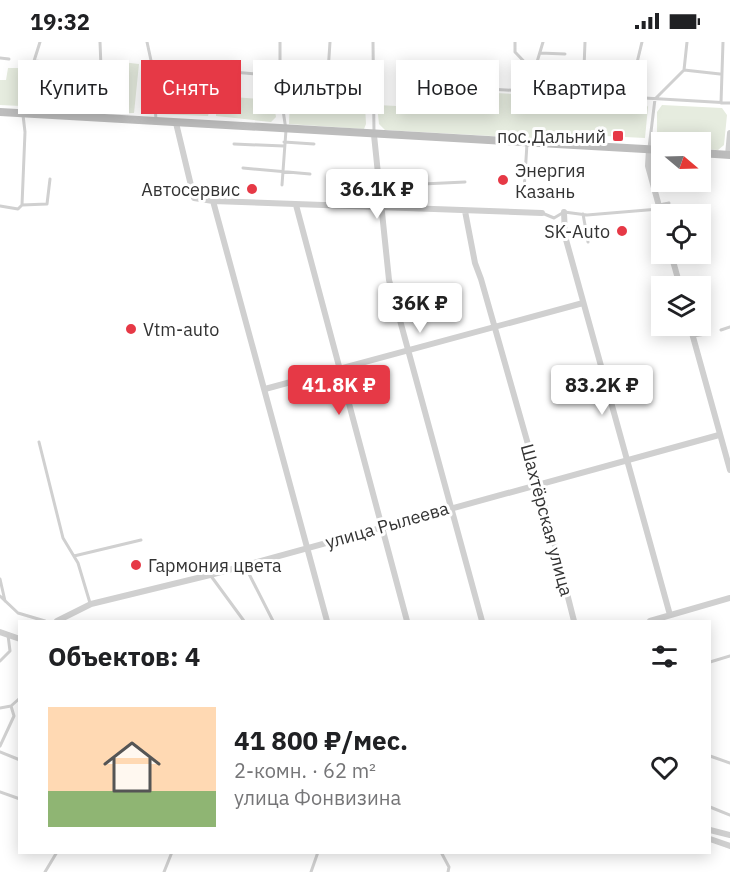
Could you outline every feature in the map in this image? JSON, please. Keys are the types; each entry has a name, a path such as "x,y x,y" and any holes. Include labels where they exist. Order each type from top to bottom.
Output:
{"street":[{"path":"0,112 18,113"},
{"path":"25,114 649,150 648,166 658,204"},
{"path":"176,123 194,198 213,201 382,209 543,213"},
{"path":"711,154 729,155 730,133"},
{"path":"374,135 389,280 483,620"},
{"path":"213,201 309,547 327,620"},
{"path":"296,204 338,369 407,620"},
{"name":"Шахтёрская улица","path":"465,211 475,263 539,483 573,620"},
{"path":"564,212 565,236 670,615"},
{"path":"265,389 409,349 495,329 583,303"},
{"path":"693,336 730,470"},
{"name":"улица Рылеева","path":"59,620 91,604 210,575 452,506 719,435"},
{"path":"653,620 730,598"},
{"path":"0,632 18,638"},
{"path":"711,830 730,836"},
{"path":"711,839 730,846"}],"lane":[{"path":"34,60 40,42"},
{"path":"100,42 101,60"},
{"path":"147,42 151,60"},
{"path":"280,42 280,60"},
{"path":"329,60 330,42"},
{"path":"373,42 373,60"},
{"path":"515,42 515,52 523,60"},
{"path":"537,60 543,42"},
{"path":"584,60 585,42"},
{"path":"638,60 642,42"},
{"path":"649,150 655,99 684,70 687,42"},
{"path":"721,103 720,74 723,42"},
{"path":"539,53 565,54"},
{"path":"0,58 9,59"},
{"path":"684,70 720,74"},
{"path":"647,99 730,103"},
{"path":"22,205 25,114"},
{"path":"99,114 99,118"},
{"path":"155,114 156,122"},
{"path":"282,185 286,130 284,114"},
{"path":"373,114 374,135"},
{"path":"524,190 527,143"},
{"path":"234,144 314,144"},
{"path":"243,168 310,174"},
{"path":"0,206 18,209 22,205 47,204 50,179"},
{"path":"380,186 465,182"},
{"path":"543,213 554,218 564,212 583,214 651,208"},
{"path":"583,214 588,242"},
{"path":"721,330 730,327"},
{"path":"39,442 63,538 74,556 91,604"},
{"path":"74,556 141,540"},
{"path":"244,564 272,620"},
{"path":"210,575 243,620"},
{"path":"0,579 5,601"},
{"path":"0,596 18,613 42,620"},
{"path":"680,612 682,620"},
{"path":"1,662 10,651 8,635"},
{"path":"711,662 730,656"},
{"path":"0,708 11,706 18,700"},
{"path":"0,746 14,716 11,706"},
{"path":"14,716 18,717"},
{"path":"0,752 18,759"},
{"path":"711,756 730,764"},
{"path":"0,792 18,797"},
{"path":"711,807 730,814"},
{"path":"45,872 56,854"},
{"path":"164,872 171,854"},
{"path":"311,872 317,854"},
{"path":"442,854 449,867 448,872"}],"shaded area":[{"path":"129,63 139,64 134,113 129,113"},
{"path":"8,68 18,68 18,106 0,105 0,80 6,80"},
{"path":"499,93 511,94 511,114 647,114 647,105 648,107 645,138 604,136 583,141 385,130 379,124 378,114 384,114 384,105 396,106 396,114 499,114"},
{"path":"241,98 253,98 253,114 275,114 276,117 271,122 216,116 216,114 241,114"},
{"path":"662,105 722,108 727,115 724,145 718,150 711,150 711,132 657,132 657,112"},
{"path":"160,114 208,114 208,116"},
{"path":"289,114 365,114 364,129 289,124"}],"place":[{"name":"пос.Дальний","path":"618,136"},
{"name":"Энергия Казань","path":"503,180"},
{"name":"Автосервис","path":"252,189"},
{"name":"SK-Auto","path":"622,231"},
{"name":"Vtm-auto","path":"131,329"},
{"name":"Гармония цвета","path":"136,565"}]}
